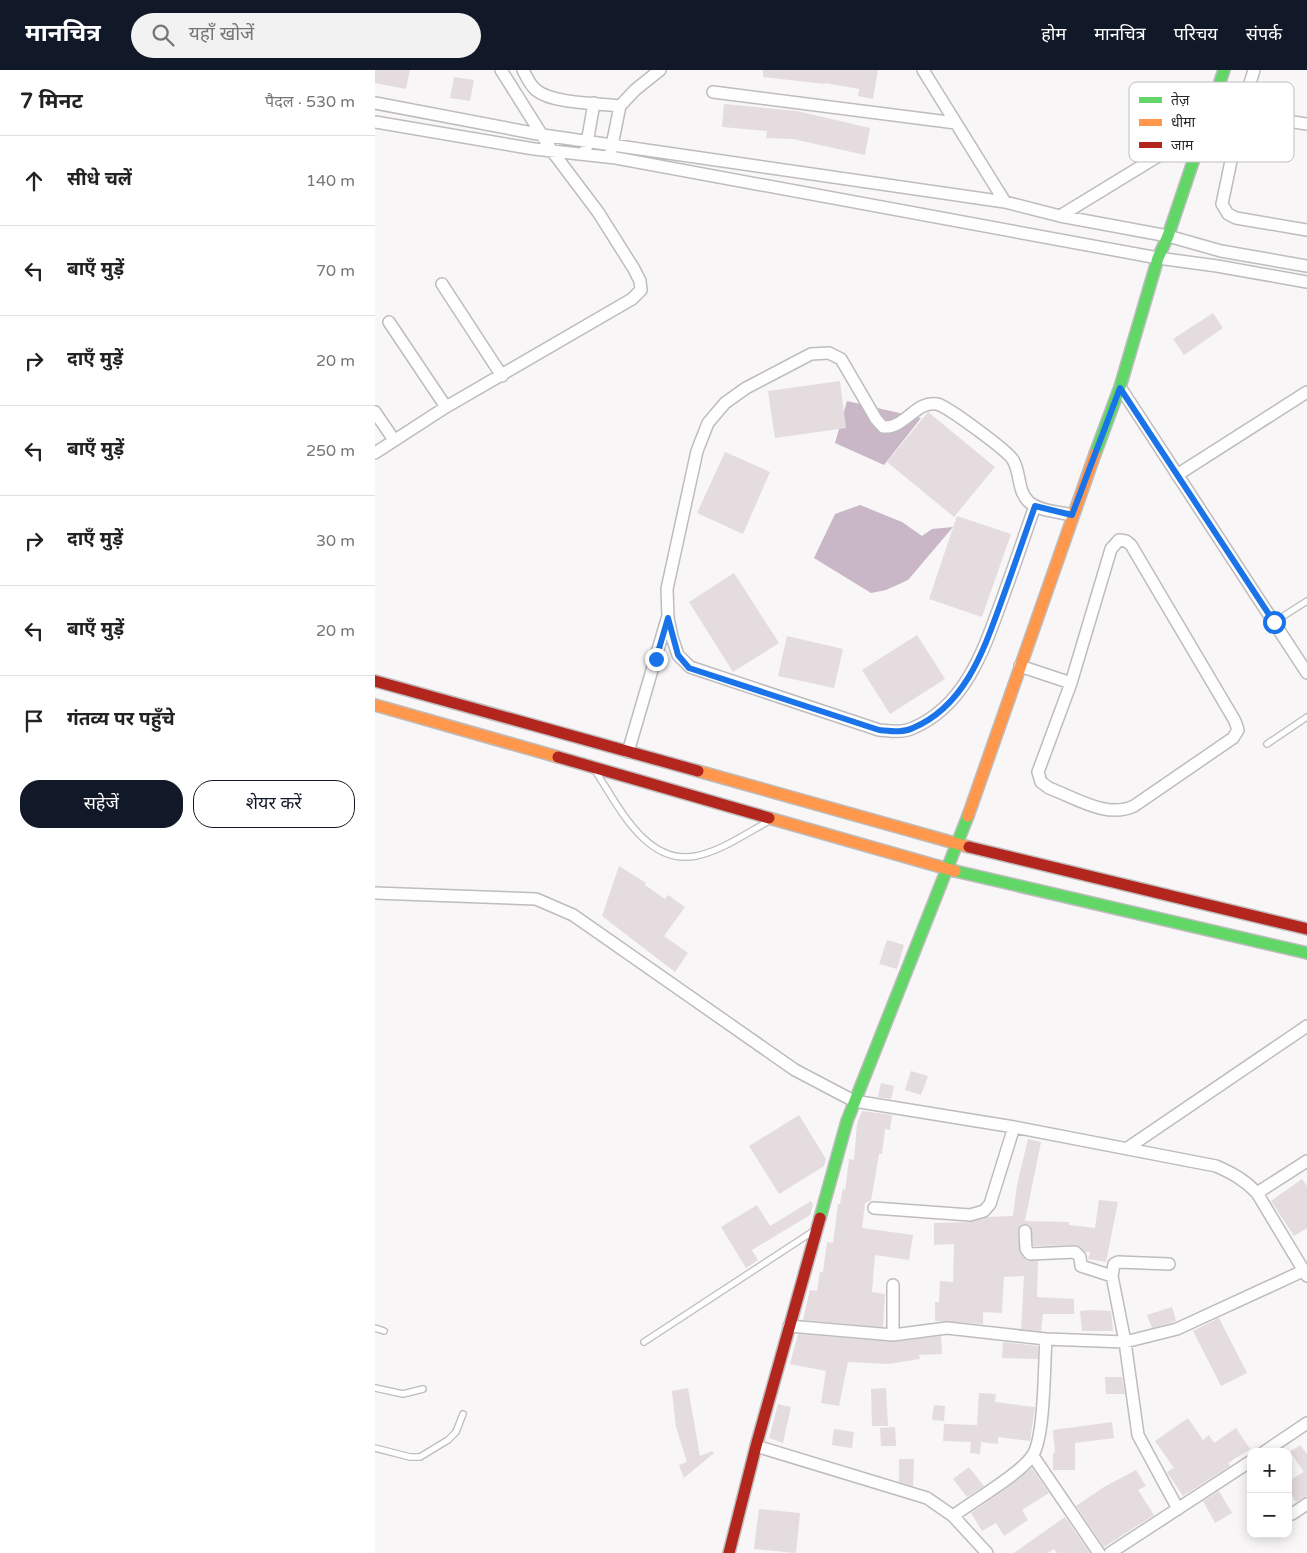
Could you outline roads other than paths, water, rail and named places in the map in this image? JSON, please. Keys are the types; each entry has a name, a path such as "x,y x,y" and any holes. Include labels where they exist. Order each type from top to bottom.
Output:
{"main road":[{"path":"1220,82 1224,70"},
{"path":"729,1553 756,1446 847,1121 958,844 1072,515 1120,388 1159,258 1193,162"},
{"path":"375,681 958,844 1307,929"},
{"path":"375,705 948,869 1307,953"}],"street":[{"path":"375,453 446,407 632,299 641,290 640,281 634,269 597,212 552,152 501,70"},
{"path":"523,70 534,88 541,94 594,104 621,106"},
{"path":"609,157 621,106 635,90 660,70"},
{"path":"923,70 1005,202"},
{"path":"1251,82 1255,70"},
{"path":"713,92 956,123"},
{"path":"375,103 543,135 1005,202 1060,216 1168,236 1221,251 1307,266"},
{"path":"585,154 594,104"},
{"path":"375,122 552,152 609,157 1159,258 1307,282"},
{"path":"1294,122 1307,124"},
{"path":"1060,216 1148,162"},
{"path":"1231,162 1222,204 1228,214 1236,218 1307,230"},
{"path":"442,284 502,376"},
{"path":"389,322 446,407"},
{"path":"1035,506 983,652 968,680 939,712 913,728 898,732 879,730 689,668 678,655 668,618 667,589 697,452 708,423 725,403 745,388 811,354 829,353 841,359 876,419 883,427 897,426 931,403 946,407 1012,457 1022,493 1035,506 1072,515"},
{"path":"1120,388 1307,673"},
{"path":"1177,475 1307,392"},
{"path":"375,412 394,440"},
{"path":"1119,540 1126,541 1131,546 1235,720 1238,730 1233,738 1134,806 1122,812 1110,812 1049,788 1041,782 1038,772 1071,683 1111,549 1119,540"},
{"path":"628,752 668,618"},
{"path":"1020,666 1071,683"},
{"path":"375,893 537,898 548,902 573,914 795,1070 854,1101 1129,1147 1216,1166 1240,1177 1257,1193 1305,1274 1177,1329 1125,1342 1046,1339 947,1328 893,1335 789,1326"},
{"path":"1129,1147 1307,1026"},
{"path":"874,1208 970,1215 984,1211 990,1204 1014,1127"},
{"path":"1257,1193 1307,1161"},
{"path":"1025,1231 1026,1249 1030,1254 1075,1252 1080,1257 1081,1266 1113,1276"},
{"path":"1169,1264 1118,1262 1114,1264 1113,1276 1125,1342 1138,1435 1178,1509"},
{"path":"893,1285 893,1335"},
{"path":"953,1516 1015,1472 1033,1456 1039,1435 1046,1339"},
{"path":"1270,1448 1307,1424"},
{"path":"756,1446 927,1498 953,1516 987,1553"},
{"path":"1033,1456 1099,1553"},
{"path":"1110,1553 1247,1464"},
{"path":"1292,1514 1307,1504"}],"lane":[{"path":"1274,622 1307,601"},
{"path":"1267,744 1307,717"},
{"path":"593,768 636,830 648,843 662,851 681,856 695,856 711,851 773,819"},
{"path":"644,1342 816,1230"},
{"path":"375,1328 384,1331"},
{"path":"375,1388 403,1394 423,1389"},
{"path":"375,1448 410,1458 420,1457 448,1440 456,1432 463,1414"}]}
